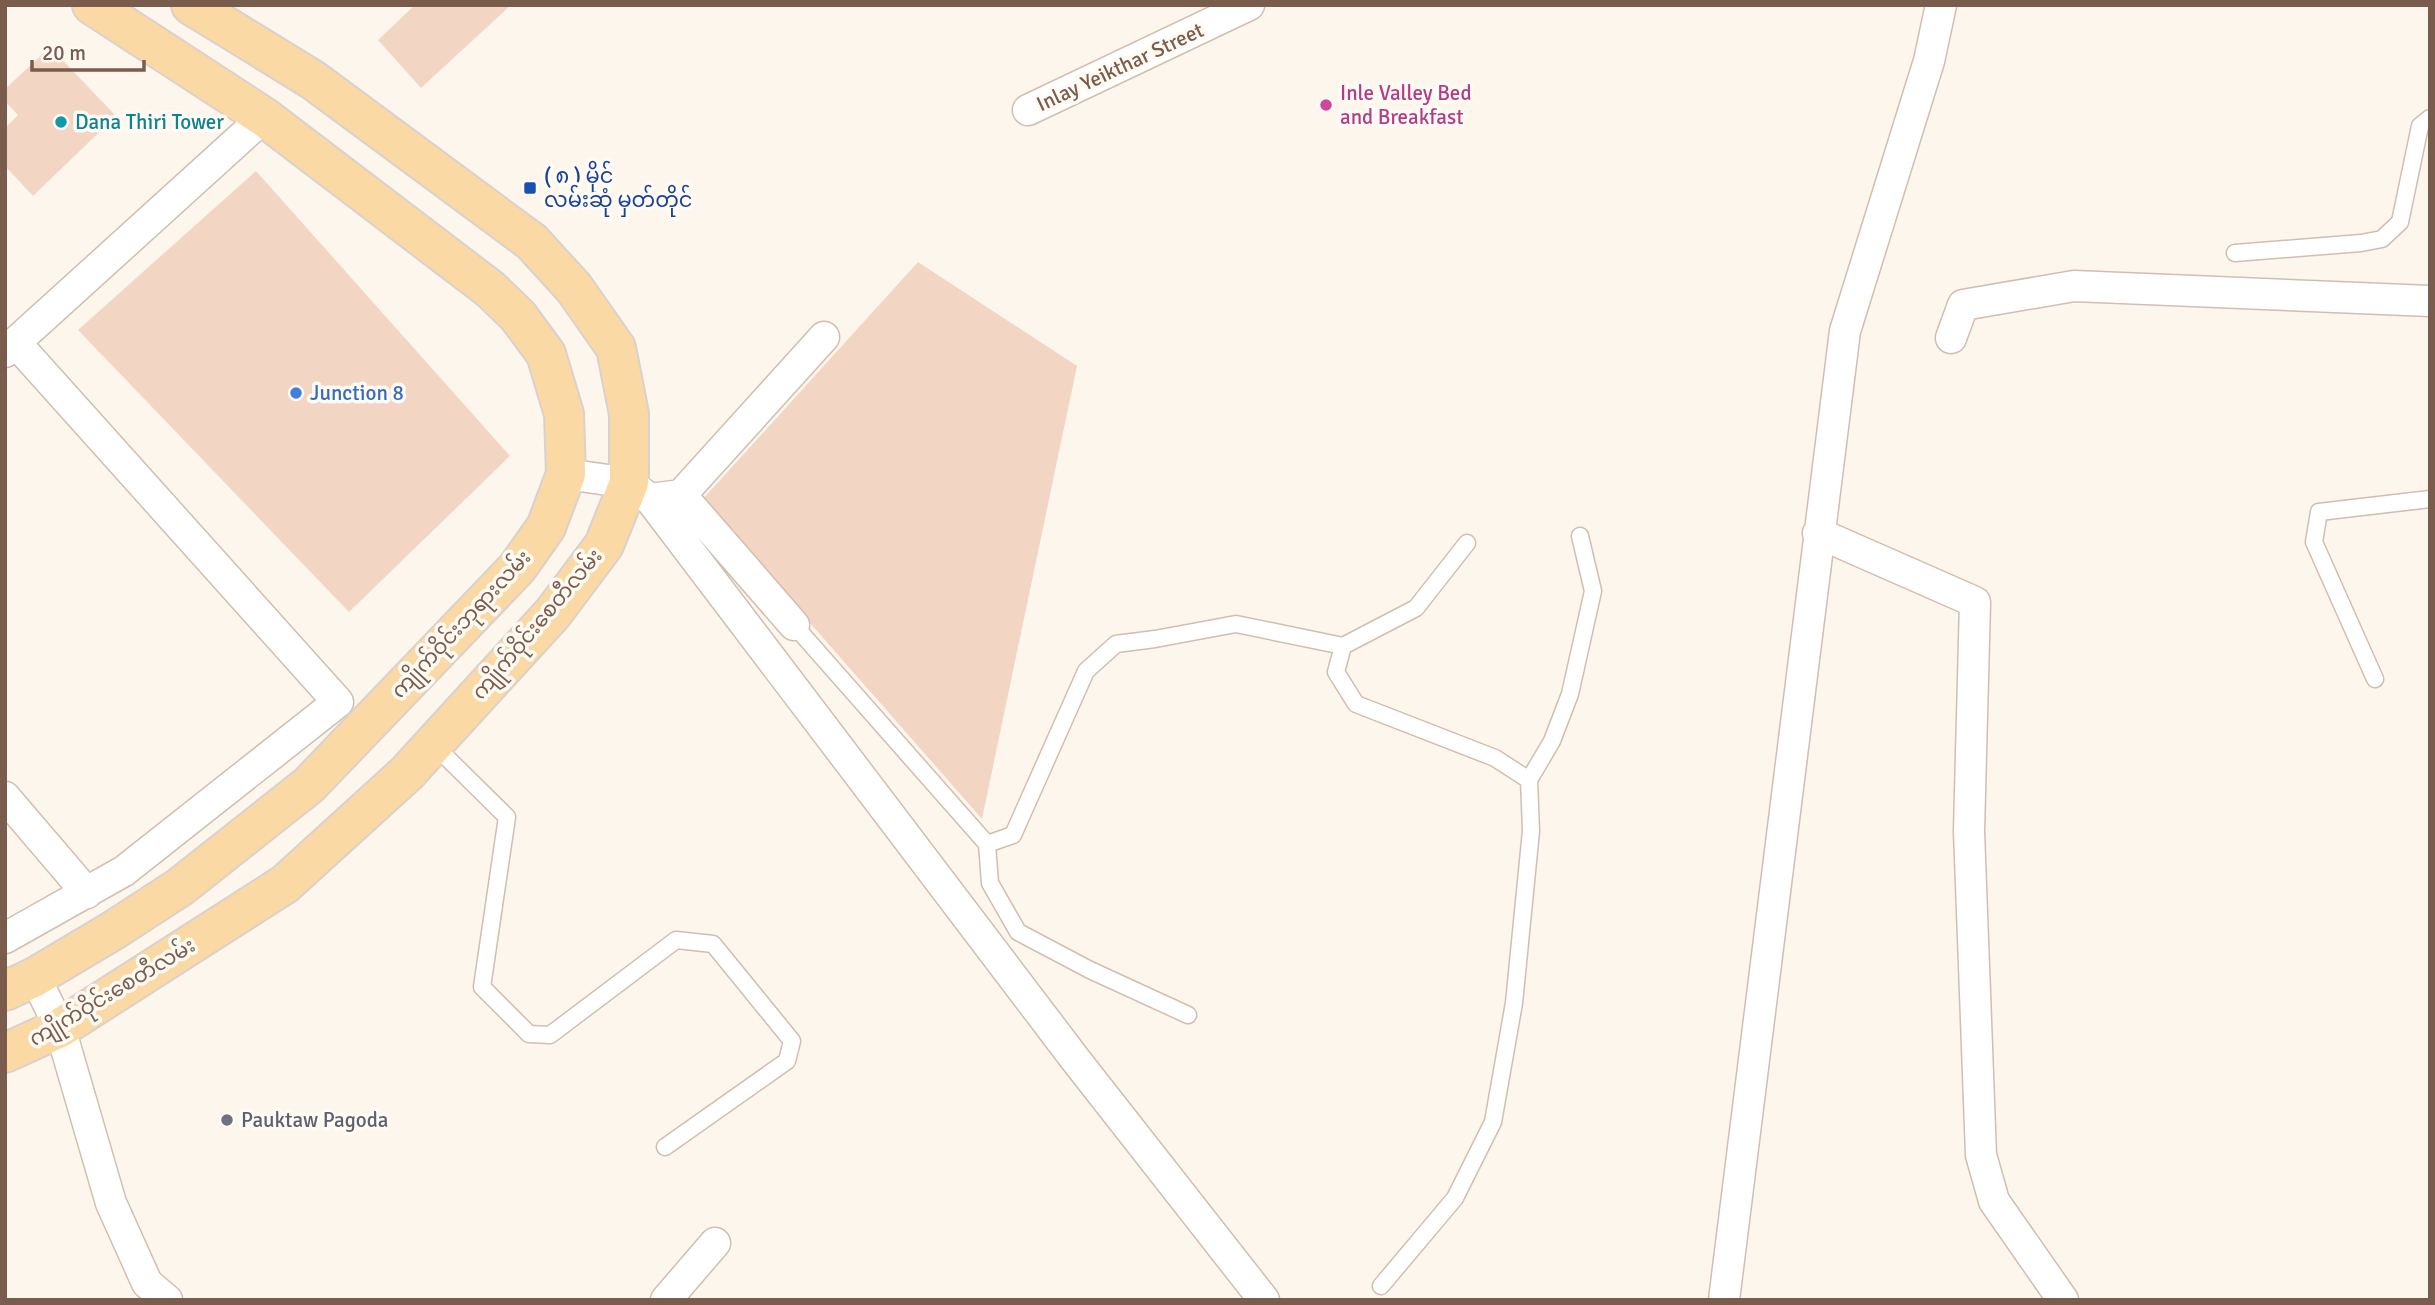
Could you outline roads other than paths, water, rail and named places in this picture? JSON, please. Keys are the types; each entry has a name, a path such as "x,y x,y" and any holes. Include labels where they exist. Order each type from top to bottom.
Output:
{"main road":[{"name":"ကျိုက်ဝိုင်းဘုရားလမ်း","path":"20,984 114,930 180,887 309,785 517,568 547,527 566,474 564,414 550,366 546,354 518,316 490,289 264,117 92,5"},
{"name":"ကျိုက်ဝိုင်းစေတီလမ်း","path":"5,1053 60,1028 285,884 435,745 553,613 640,491 617,348 574,288 532,242 313,80 191,5"}],"street":[{"name":"Inlay Yeikthar Street","path":"1028,110 1250,5"},
{"path":"1724,1300 1844,331 1929,61 1941,5"},
{"path":"5,938 124,871 338,702 11,348 264,117"},
{"path":"1951,338 1963,304 2074,286 2430,301"},
{"path":"681,495 824,337"},
{"path":"566,474 640,491 681,495 794,625"},
{"path":"640,491 1075,1059 1264,1300"},
{"path":"1818,533 1975,602 1969,831 1981,1155 1994,1201 2063,1300"},
{"path":"5,797 88,893"},
{"path":"20,984 60,1028 111,1203 147,1283 167,1300"},
{"path":"666,1300 715,1243"}],"lane":[{"path":"2235,253 2382,239 2400,222 2420,126 2430,118"},
{"path":"2375,679 2314,542 2319,512 2430,499"},
{"path":"1381,1286 1455,1198 1493,1122 1514,1003 1531,831 1528,780 1552,741 1570,694 1593,591 1580,536"},
{"path":"987,844 1013,835 1086,671 1116,644 1236,624 1343,646 1416,608 1467,543"},
{"path":"794,625 987,844 990,883 1018,932 1090,971 1188,1015"},
{"path":"1343,646 1335,672 1356,704 1495,758 1528,780"},
{"path":"435,745 507,817 482,987 529,1034 550,1035 676,940 713,944 792,1041 787,1061 664,1147"}],"place":[{"name":"Inle Valley Bed and Breakfast","path":"1326,105"},
{"name":"Dana Thiri Tower","path":"61,122"},
{"name":"( ၈ ) မိုင် လမ်းဆုံ မှတ်တိုင်","path":"530,188"},
{"name":"Junction 8","path":"296,393"},
{"name":"Pauktaw Pagoda","path":"227,1120"}]}
